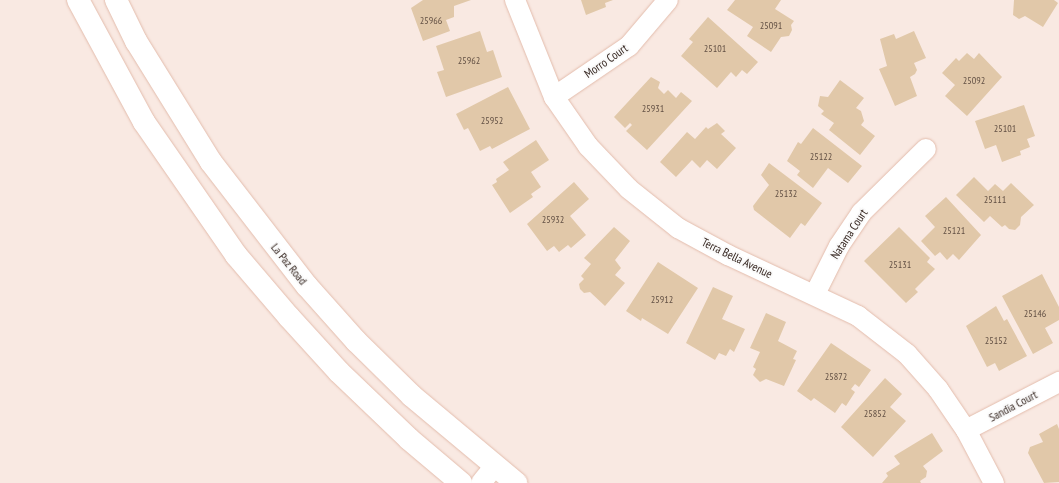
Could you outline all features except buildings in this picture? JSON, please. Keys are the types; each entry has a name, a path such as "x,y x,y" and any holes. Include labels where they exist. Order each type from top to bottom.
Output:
{"main road":[{"path":"78,0 144,122 236,255 288,317 339,372 409,439 461,483"},
{"name":"La Paz Road","path":"116,0 136,41 175,106 211,162 253,220 356,341 412,396 516,483"}],"street":[{"name":"Terra Bella Avenue","path":"515,0 554,97 588,146 630,188 678,228 728,255 815,294 858,316 907,354 938,389 966,430 994,483"},
{"name":"Morro Court","path":"554,97 629,46 668,0"},
{"name":"Natama Court","path":"815,294 838,246 861,213 926,148"},
{"name":"Sandia Court","path":"966,430 1059,382"},
{"path":"482,483 495,466"}]}
